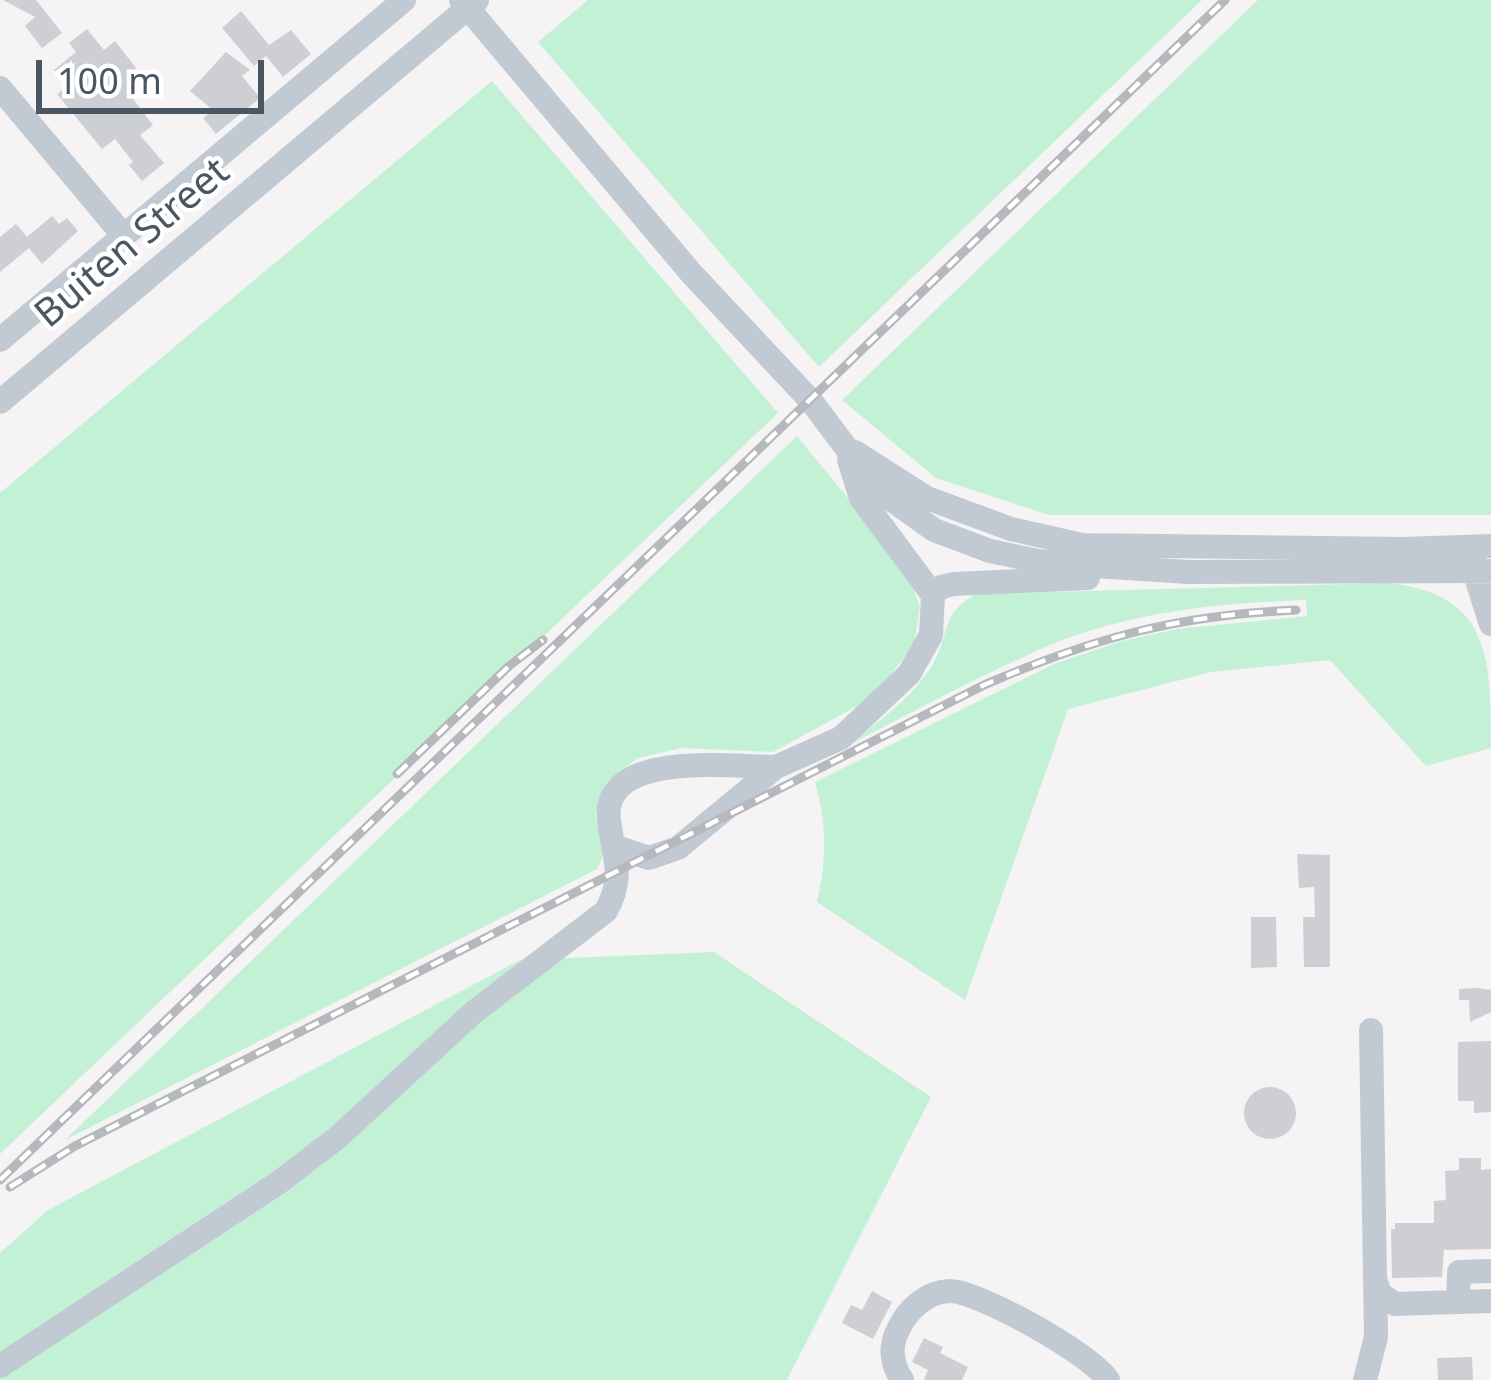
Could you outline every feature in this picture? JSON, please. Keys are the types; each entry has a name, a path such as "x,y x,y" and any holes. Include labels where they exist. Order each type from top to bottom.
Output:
{"street":[{"name":"Buiten Street","path":"0,340 404,0"},
{"name":"Buiten Street","path":"0,402 468,3"},
{"path":"468,3 691,273 811,401 878,490 902,509 934,530 990,551 1038,561 1140,569 1288,570"},
{"path":"0,88 123,235"},
{"path":"848,448 927,498 1011,529 1082,545 1482,558"},
{"path":"616,847 645,858 677,848 776,766 841,738 909,674 931,635 933,595 861,498 851,475 848,448"},
{"path":"933,595 954,584 1482,558"},
{"path":"1482,558 1491,624"},
{"path":"0,1366 278,1183 337,1138 474,1012 606,911 617,891 616,847 608,810 618,790 636,774 690,766 776,766"},
{"path":"1365,1380 1376,1337 1371,1030"},
{"path":"1459,1302 1459,1272 1491,1271"},
{"path":"1374,1276 1380,1294 1395,1304 1491,1300"},
{"path":"902,1380 892,1360 892,1346 902,1321 917,1303 952,1290 973,1296 1080,1352 1100,1366 1108,1380"}],"green space":[{"path":"588,0 1202,0 819,367 538,42"},
{"path":"1258,0 1491,0 1491,515 1049,515 936,478 842,400"},
{"path":"492,81 778,413 0,1154 0,493"},
{"path":"797,436 906,569 920,607 914,645 889,677 859,705 773,752 681,748 638,758 606,782 595,816 605,852 597,869 65,1140"},
{"path":"1388,583 1448,601 1466,616 1486,659 1491,748 1426,766 1330,660 1211,672 1068,709 965,1000 817,902 824,842 815,782 1054,664 1122,641 1177,629 1307,616 1306,600 1272,601 1205,607 1106,626 1017,660 835,752 913,690 933,664 956,609 976,594"},
{"path":"714,952 931,1097 787,1380 0,1380 0,1253 48,1210 520,960"}],"building":[{"path":"3,0 36,0 62,33 42,48 25,26 35,17"},
{"path":"241,11 269,45 291,30 311,54 283,77 266,56 254,66 222,28"},
{"path":"87,29 104,50 115,41 147,82 130,95 153,125 140,135 164,163 142,181 115,139 102,149 57,94 66,87 54,70 76,52 69,43"},
{"path":"226,52 250,70 242,76 260,98 216,134 203,118 213,110 190,91"},
{"path":"52,216 59,224 67,218 78,231 42,264 29,248 0,272 0,237 16,224 27,237"},
{"path":"1297,854 1330,855 1330,967 1304,967 1303,917 1315,917 1314,887 1299,888"},
{"path":"1251,917 1276,917 1277,967 1251,968"},
{"path":"1459,989 1491,990 1491,1012 1470,1022 1469,1000 1459,1000"},
{"path":"1491,1041 1491,1112 1474,1113 1474,1101 1458,1101 1458,1042"},
{"path":"1270,1087 1289,1094 1296,1113 1289,1132 1270,1139 1251,1132 1244,1113 1251,1094"},
{"path":"1459,1158 1481,1158 1481,1170 1491,1169 1491,1249 1444,1250 1442,1277 1392,1278 1391,1229 1395,1223 1434,1223 1434,1201 1446,1200 1445,1171 1459,1170"},
{"path":"872,1291 892,1302 873,1339 842,1323 851,1305 862,1310"},
{"path":"924,1338 943,1347 940,1353 968,1367 962,1380 924,1380 928,1370 912,1362"},
{"path":"1472,1357 1473,1380 1438,1380 1437,1358"}],"railway":[{"path":"0,1180 1225,0"},
{"path":"10,1187 75,1146 984,685 1136,632 1212,617 1296,610"},
{"path":"397,774 509,666 543,640"}]}
